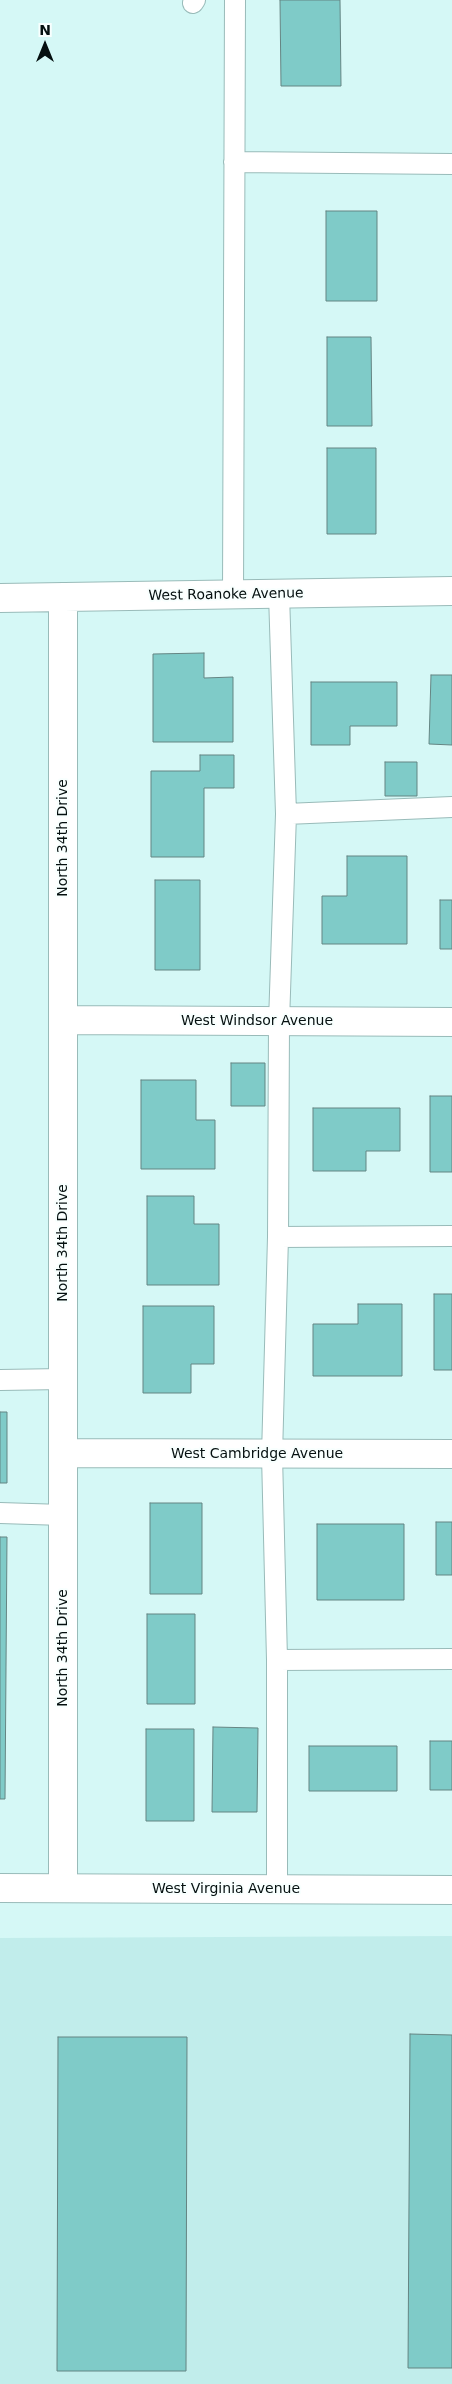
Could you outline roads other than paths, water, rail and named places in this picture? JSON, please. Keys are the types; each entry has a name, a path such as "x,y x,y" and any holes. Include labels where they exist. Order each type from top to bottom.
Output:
{"street":[{"name":"West Roanoke Avenue","path":"0,598 452,591"},
{"name":"North 34th Drive","path":"63,597 63,1888"},
{"name":"West Windsor Avenue","path":"63,1020 452,1022"},
{"name":"West Cambridge Avenue","path":"63,1453 452,1454"},
{"name":"West Virginia Avenue","path":"0,1888 452,1890"}],"lane":[{"path":"233,595 235,0"},
{"path":"234,162 452,164"},
{"path":"277,1890 277,1660 272,1455 278,1237 278,1022 286,814 278,594"},
{"path":"286,814 452,807"},
{"path":"278,1237 452,1236"},
{"path":"0,1380 63,1379"},
{"path":"0,1513 63,1515"},
{"path":"277,1660 452,1659"}]}
